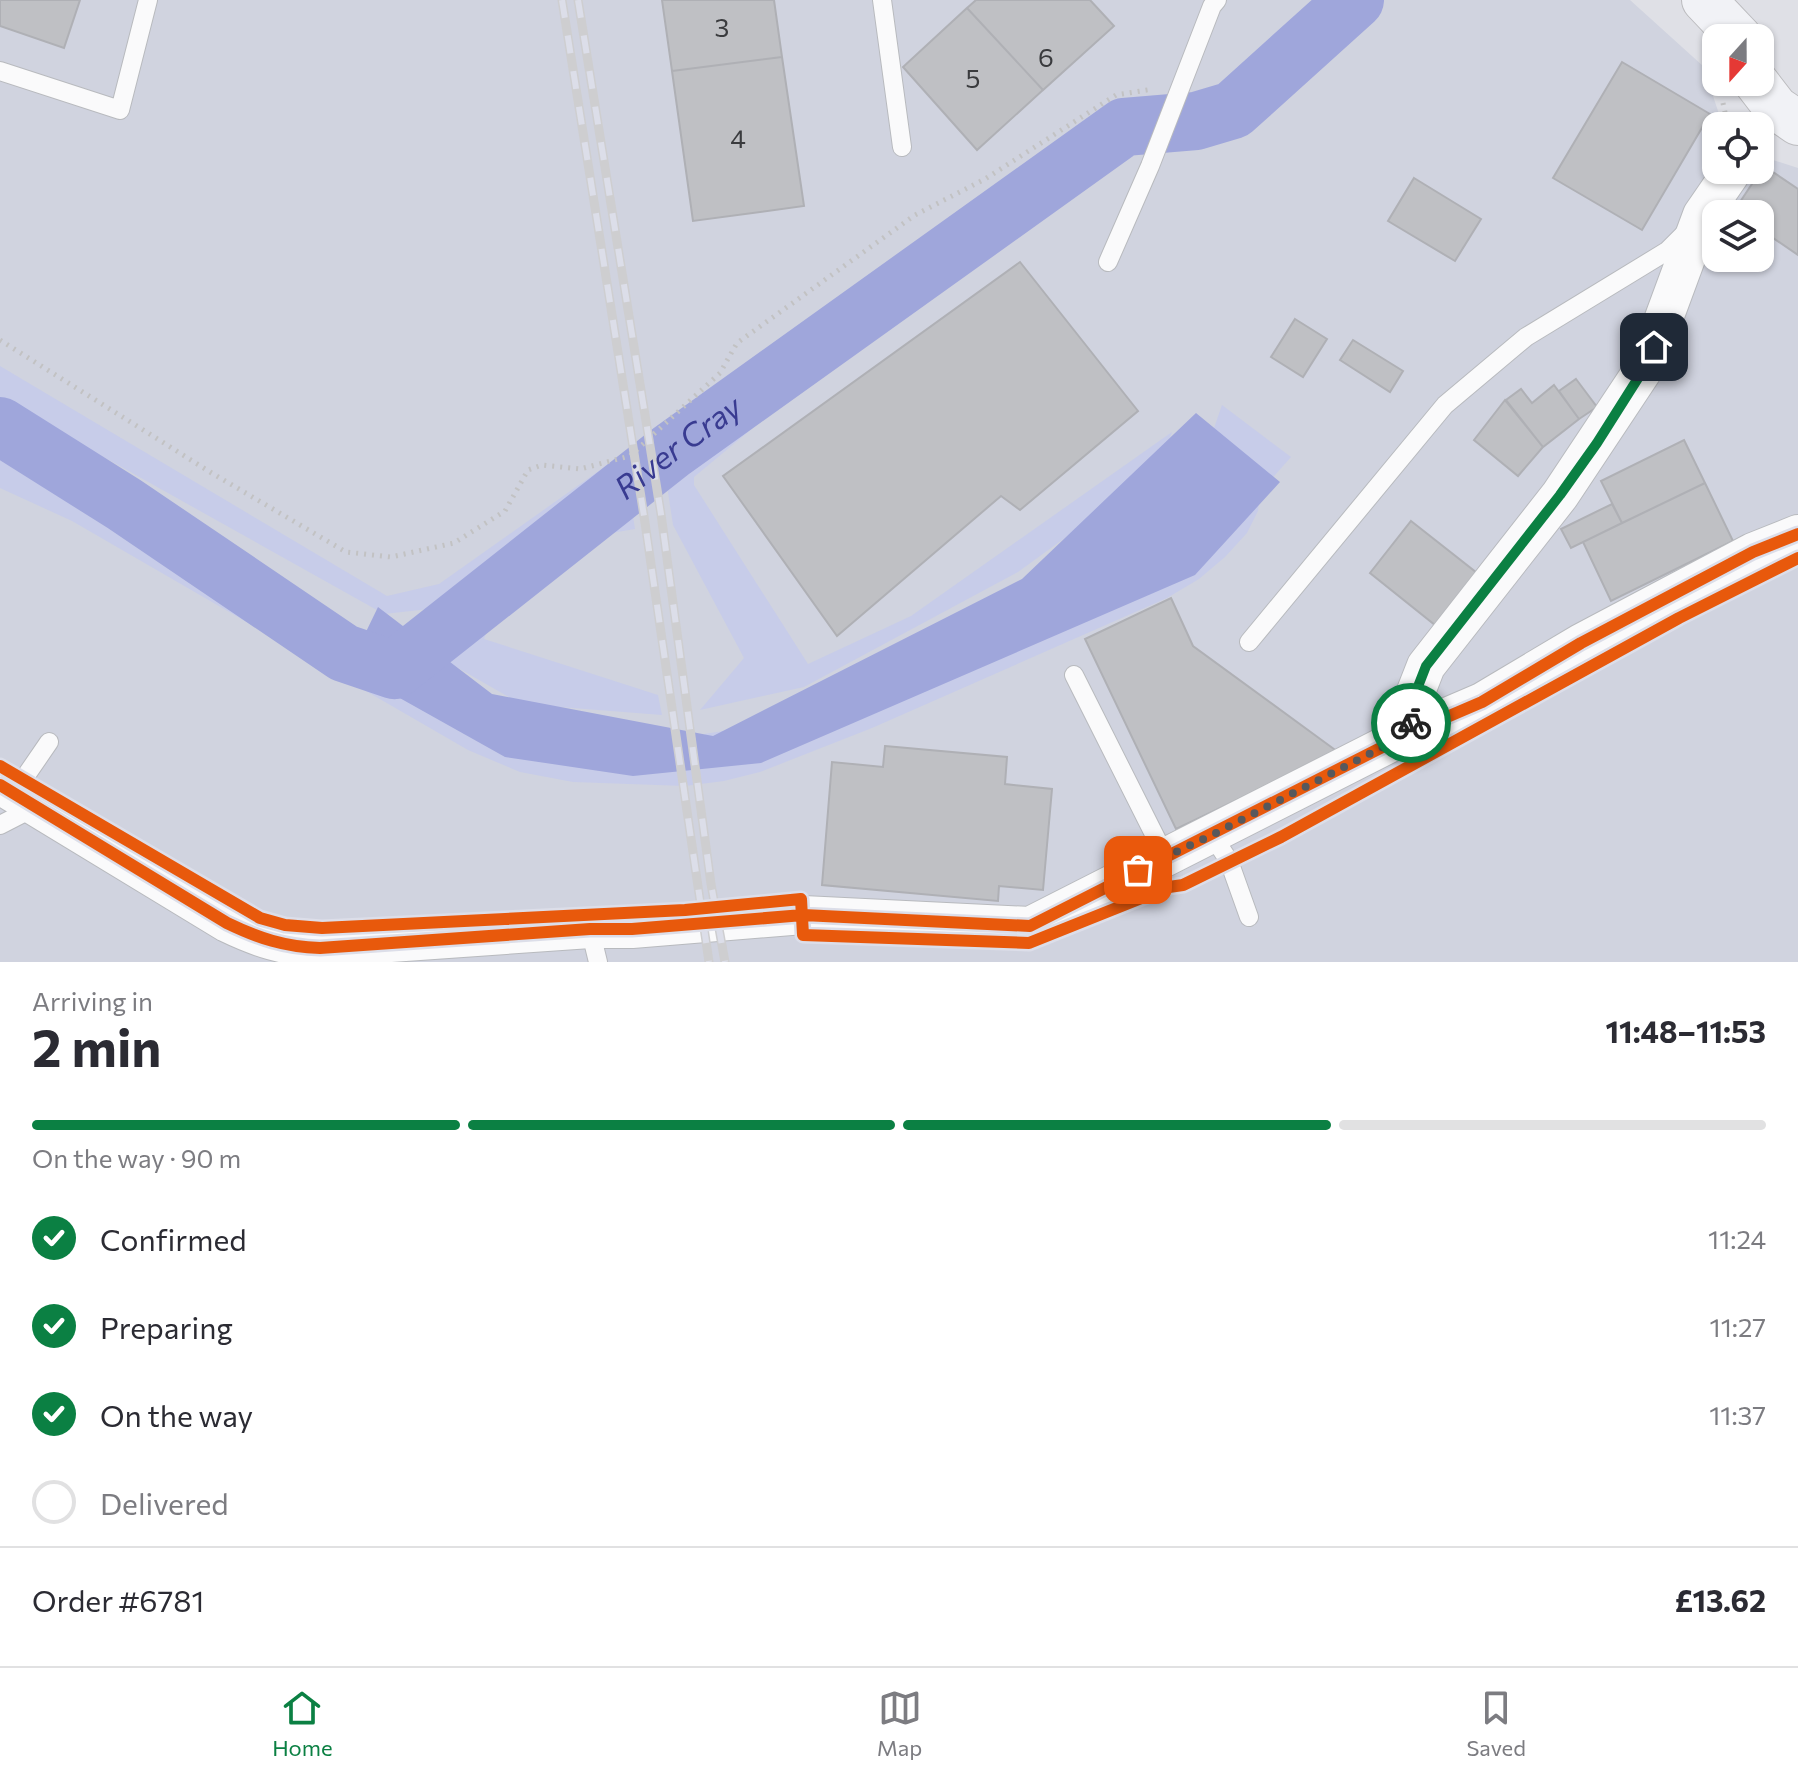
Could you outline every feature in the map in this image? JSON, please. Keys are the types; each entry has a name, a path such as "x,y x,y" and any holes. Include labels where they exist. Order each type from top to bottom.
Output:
{"main road":[{"path":"1704,0 1728,24"},
{"path":"1745,24 1752,0"}],"street":[{"path":"1412,732 1410,707 1426,666 1560,495 1647,364 1702,215"},
{"path":"12,803 227,923 259,939 294,947 594,946 632,929 803,915 1030,926 1412,732 1482,702 1581,643 1753,552 1798,534"}],"lane":[{"path":"0,71 120,110 148,0"},
{"path":"882,0 902,147"},
{"path":"1108,262 1159,141 1210,2"},
{"path":"1249,642 1445,405 1526,337 1667,251 1702,215"},
{"path":"1074,675 1165,856"},
{"path":"12,803 49,742"},
{"path":"1212,835 1229,861 1249,917"}],"path":[{"path":"0,340 210,472 346,552 391,557 454,543 505,511 528,470 542,465 580,469 630,456 720,373 737,343 915,215 985,179 1116,95 1179,86"}],"shaded area":[{"path":"0,0 1630,0 1702,65 1702,96 1713,96 1718,112 1702,112 1702,184 1774,184 1774,160 1798,168 1798,962 0,962"},
{"path":"932,279 694,477 694,485 808,664 911,616 1172,432 1157,471 1018,572 804,687 700,710 744,658 673,525 664,466"},
{"path":"0,366 387,596 439,584 624,453 429,609 384,614 0,399"},
{"path":"1222,405 1291,457 1260,492 1258,511 1247,533 1199,579 1167,598 872,728 760,772 685,786 573,782 520,772 468,750 72,521 0,488 0,453 446,716 736,757 704,734 780,722 1178,532"},
{"path":"629,489 635,529 576,539 499,598 484,639 658,695 662,715 521,704 418,645"}],"water":[{"path":"1196,413 1280,482 1195,575 761,763 633,776 505,757 348,669 378,607 492,694 713,736 1022,579"}],"building":[{"path":"0,0 80,0 64,48 0,26"},
{"path":"662,0 774,0 782,57 672,71"},
{"path":"976,0 1090,0 1114,26 1043,90 967,8"},
{"path":"967,8 1043,90 977,150 903,67"},
{"path":"782,57 804,206 693,221 672,71"},
{"path":"1622,62 1707,112 1702,112 1702,128 1642,230 1553,178"},
{"path":"1774,173 1798,189 1798,255 1774,239 1774,200 1741,200 1752,184 1774,184"},
{"path":"1414,178 1481,219 1455,261 1388,221"},
{"path":"1020,262 1138,411 1020,510 1001,496 837,636 723,476"},
{"path":"1295,319 1327,339 1303,377 1271,357"},
{"path":"1353,340 1403,371 1390,392 1340,360"},
{"path":"1576,379 1597,407 1579,419 1559,391"},
{"path":"1554,385 1579,419 1543,447 1506,400 1521,389 1532,403"},
{"path":"1505,400 1543,447 1518,476 1474,440"},
{"path":"1684,440 1705,483 1622,523 1601,481"},
{"path":"1705,483 1733,541 1611,601 1583,542"},
{"path":"1612,504 1622,523 1571,548 1561,529"},
{"path":"1411,521 1477,573 1435,625 1370,573"},
{"path":"1171,598 1193,646 1338,752 1176,829 1085,639"},
{"path":"885,746 1007,757 1005,784 1052,789 1043,890 999,886 998,901 822,885 832,762 883,767"}],"waterway":[{"name":"River Cray","path":"0,426 124,504 344,653 394,670 670,452 1124,127 1196,121 1233,110 1355,0"}],"railway":[{"path":"562,0 644,516 709,962"},
{"path":"578,0 661,514 711,884 725,962"}],"cycle path":[{"path":"0,785 227,923 295,946 320,948 590,929 632,929 803,915 1030,926 1412,732 1482,702 1581,643 1753,552 1798,534"},
{"path":"0,766 260,918 285,925 322,928 685,910 801,899 803,935 1029,943 1169,887 1183,885 1281,837 1679,618 1798,558"}],"way so far":[{"path":"1138,870 1412,732 1411,723"}],"route":[{"path":"1411,723 1410,707 1426,666 1560,495 1597,443 1647,364 1654,347"}]}
